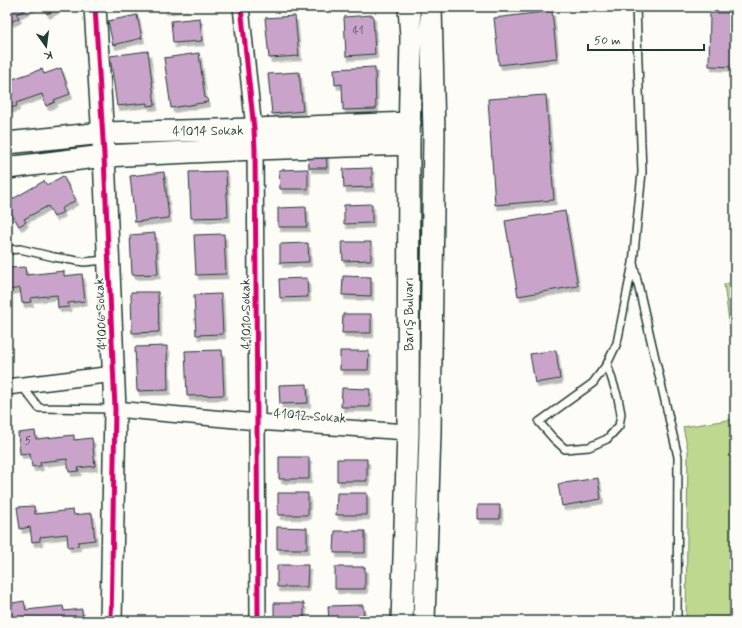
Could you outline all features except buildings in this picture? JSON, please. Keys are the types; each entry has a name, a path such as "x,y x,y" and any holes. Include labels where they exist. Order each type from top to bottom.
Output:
{"street":[{"name":"41006 Sokak","path":"95,7 103,132 115,409 111,621"},
{"name":"41010 Sokak","path":"241,7 254,139 258,621"},
{"name":"Barış Bulvarı","path":"402,621 408,432 409,134 411,37 409,7"},
{"name":"Barış Bulvarı","path":"424,621 430,433 434,134 431,7"},
{"name":"41014 Sokak","path":"7,143 103,132 254,139 434,134"},
{"name":"41014 Sokak","path":"7,168 254,139"},
{"path":"14,386 114,374"},
{"name":"41012. Sokak","path":"115,409 257,422 408,432"},
{"path":"408,432 430,433"}],"lane":[{"path":"607,364 618,398 621,414 619,426 607,439 589,447 565,449 539,422 593,383 607,364 616,343 633,263 642,172 636,7"},
{"path":"7,250 20,249 84,262 108,260"},
{"path":"633,263 678,457 677,621"},
{"path":"14,386 39,408 115,409"}],"green space":[{"path":"735,282 735,366 724,284"},
{"path":"735,419 735,621 686,621 688,450 683,427"}],"cycle path":[{"path":"95,7 104,156 115,409 111,621"},
{"path":"241,7 255,149 258,621"}]}
